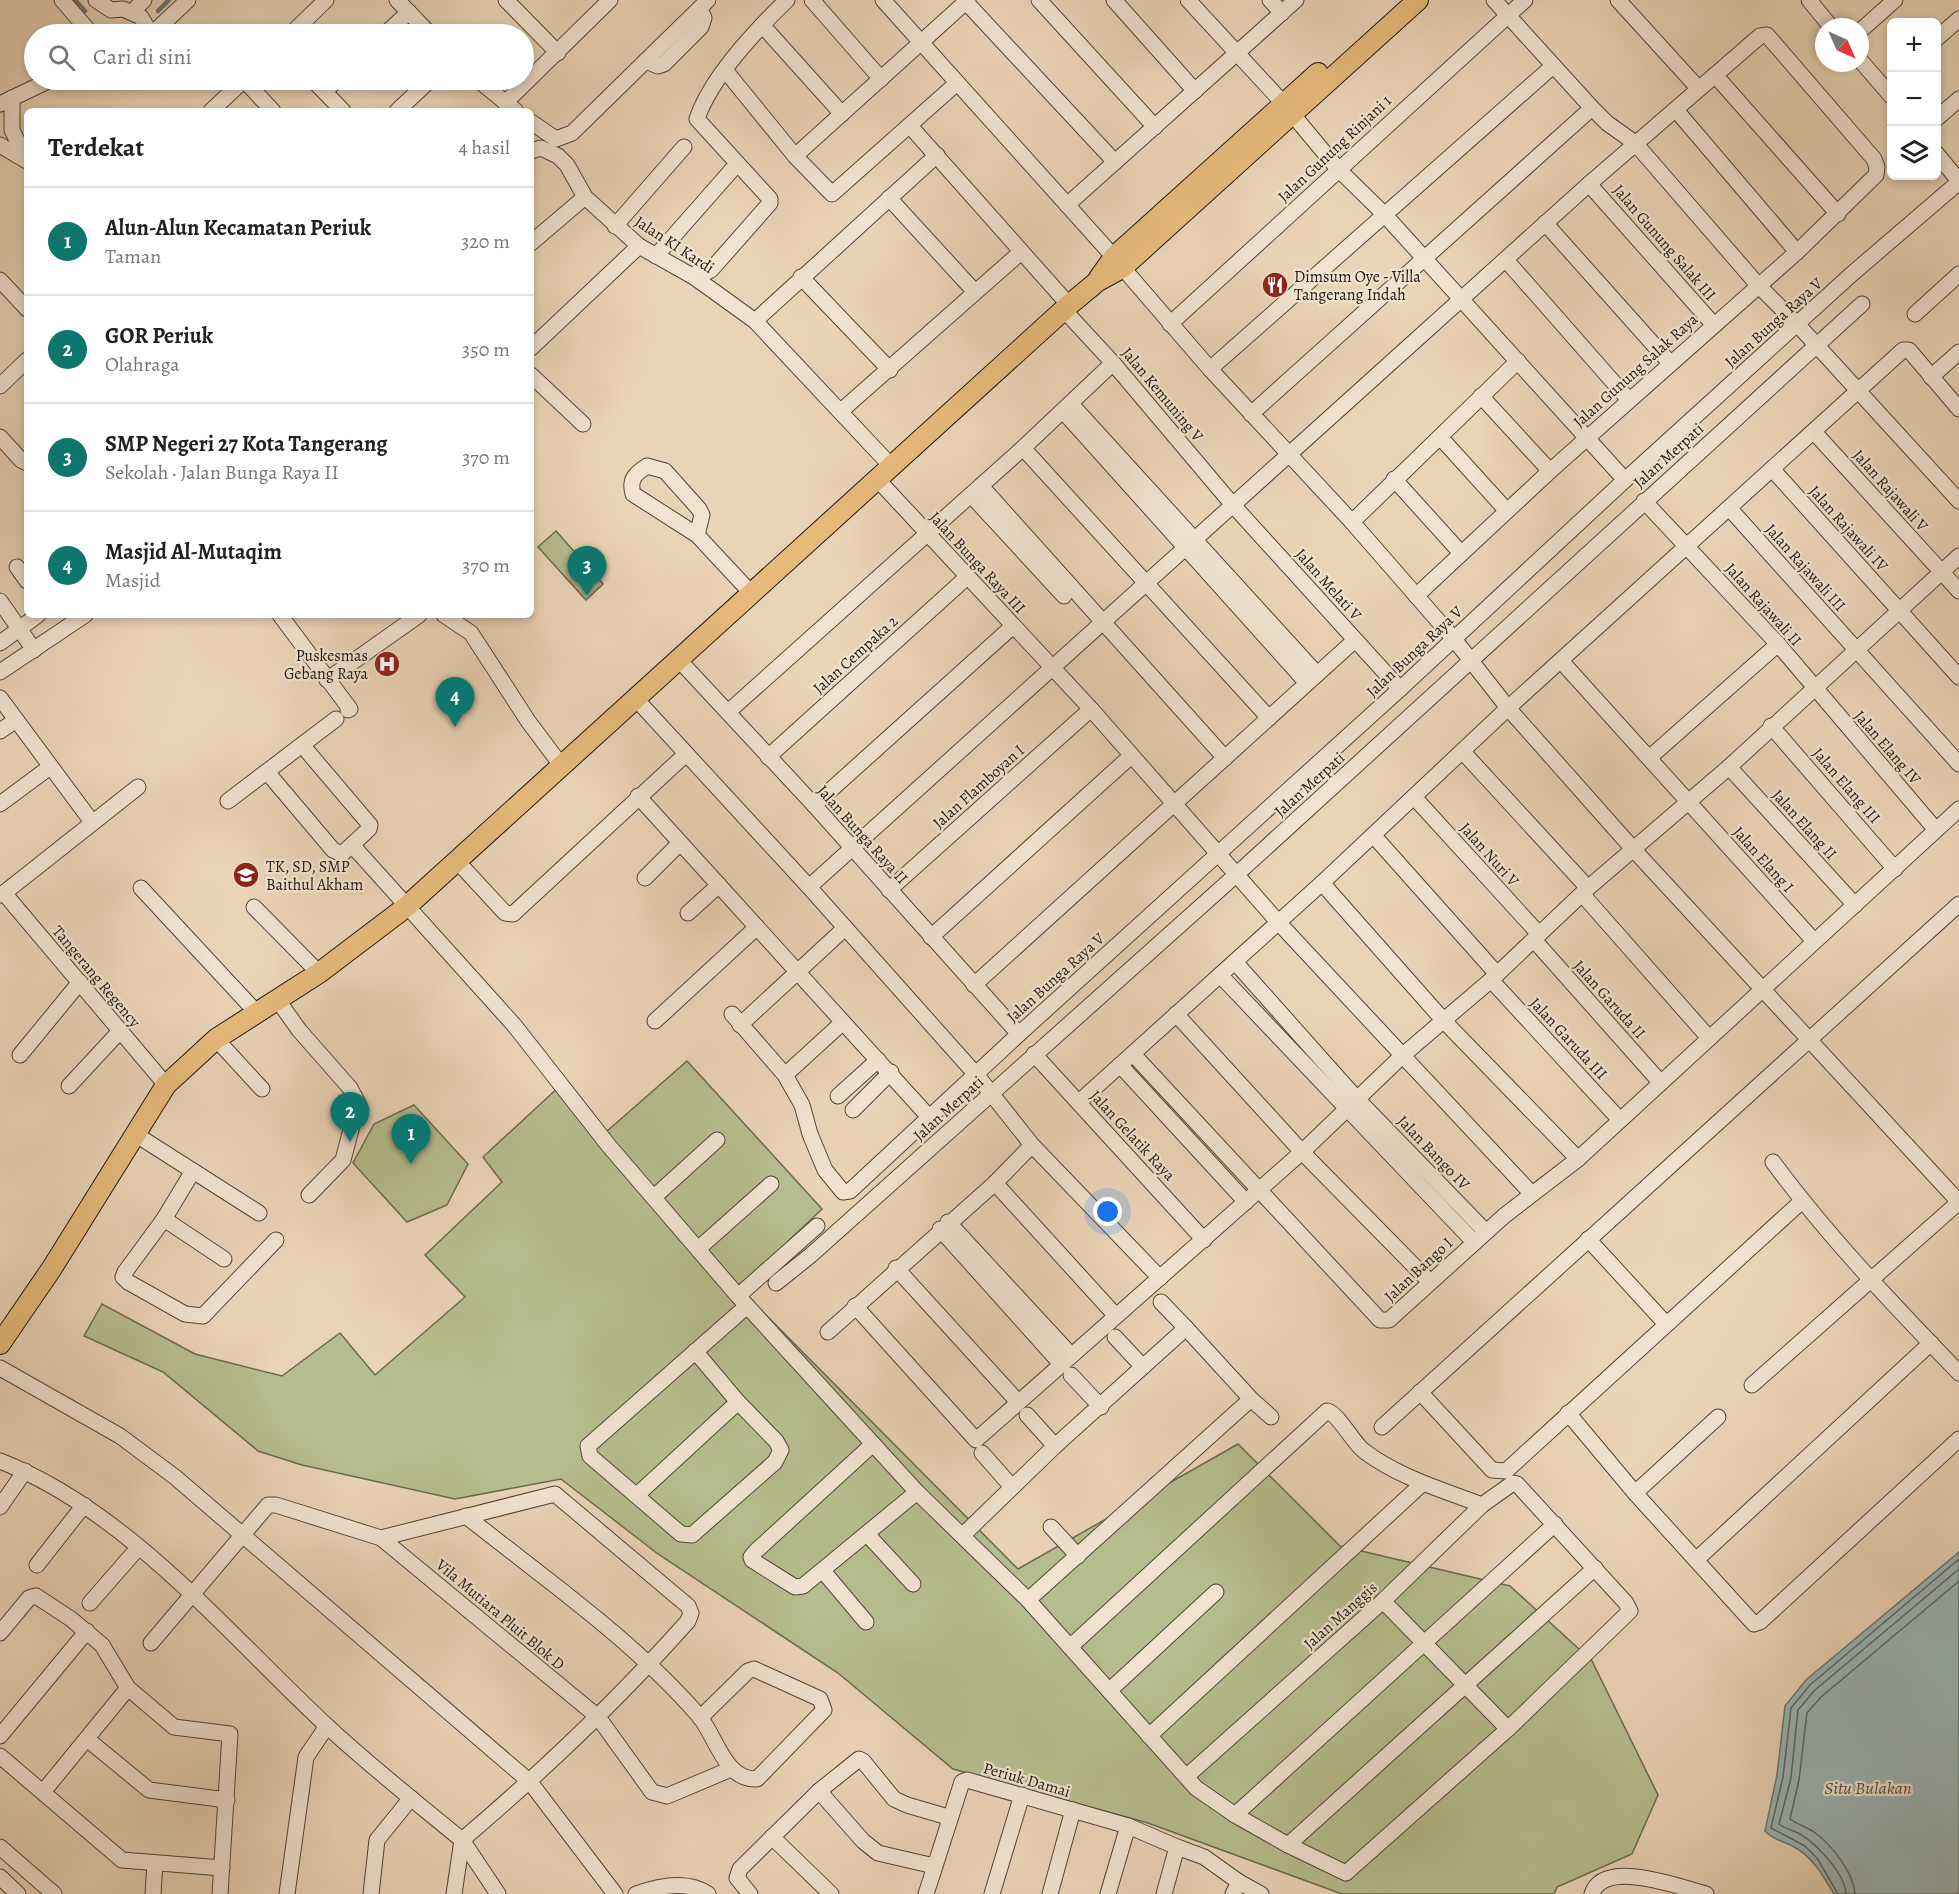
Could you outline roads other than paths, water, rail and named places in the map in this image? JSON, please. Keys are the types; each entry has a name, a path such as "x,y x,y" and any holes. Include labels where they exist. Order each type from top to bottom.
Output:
{"main road":[{"path":"0,1344 52,1268 166,1085 216,1039 319,974 406,907 1287,109 1400,0"},
{"path":"1287,109 1418,0"}],"street":[{"path":"62,0 81,24"},
{"path":"96,0 111,10 132,12 147,24"},
{"path":"132,12 144,0"},
{"path":"163,24 188,0"},
{"path":"301,24 326,0"},
{"path":"397,0 420,24"},
{"path":"506,0 530,24"},
{"path":"534,81 610,0"},
{"path":"694,277 700,270 705,273 711,270 770,203 770,199 697,119 725,70 762,25 787,0"},
{"path":"812,0 881,79"},
{"path":"883,0 1118,262 1210,369 1352,522 1454,639 1508,708 1634,850 1808,1042 1959,1202 1752,1385"},
{"path":"1040,0 1155,127"},
{"path":"1114,0 1195,91"},
{"path":"1188,0 1338,169 1384,214 1625,480"},
{"path":"1270,0 1282,13"},
{"path":"1067,205 1296,0"},
{"path":"1494,0 1592,108 1635,143 1758,285 1798,325 1959,501"},
{"name":"Jalan Gunung Rinjani 1","path":"1170,324 1525,0"},
{"path":"1618,0 1699,89"},
{"path":"1809,0 1824,18"},
{"path":"1869,23 1895,0"},
{"path":"795,156 966,1 1115,162"},
{"path":"534,124 556,139 565,138 704,4"},
{"path":"396,24 409,12"},
{"path":"1941,35 1959,19"},
{"path":"762,25 842,114"},
{"path":"534,29 558,53"},
{"name":"Jalan Gunung Salak Raya","path":"1416,596 1460,552 1587,437 1797,252 1838,214 1877,171 1874,159 1767,35 1760,36 1715,75"},
{"path":"1210,369 1553,66"},
{"path":"1869,69 1887,86"},
{"path":"725,70 795,156 832,194 957,83"},
{"path":"809,887 1099,627 1232,504 1463,300 1589,184 1715,75 1838,214"},
{"path":"24,157 12,130 6,101 29,90"},
{"path":"214,108 233,90"},
{"path":"253,90 270,108"},
{"path":"400,108 419,90"},
{"path":"490,90 511,107 526,90"},
{"path":"325,92 340,108"},
{"path":"1941,115 1959,99"},
{"path":"1251,414 1592,108"},
{"path":"1676,110 1797,252"},
{"name":"Jalan Kemuning V","path":"910,126 1022,252 1232,504"},
{"path":"0,146 24,160"},
{"path":"615,226 684,147"},
{"name":"Jalan KI Kardi","path":"534,150 542,148 558,156 567,165 585,196 639,246 694,277 755,321 841,411"},
{"path":"755,321 937,155"},
{"path":"1941,159 1959,182"},
{"path":"656,256 737,164"},
{"name":"Jalan Bunga Raya V","path":"785,1075 802,1105 810,1134 825,1170 846,1193 1400,689 1625,480 1959,182"},
{"name":"Jalan Gunung Salak III","path":"1589,184 1713,324"},
{"path":"534,240 585,196"},
{"path":"889,198 975,292"},
{"path":"1545,224 1670,363"},
{"path":"534,345 639,246"},
{"path":"841,411 1022,252"},
{"path":"1506,260 1629,400"},
{"path":"1915,314 1959,274"},
{"path":"801,278 890,369"},
{"path":"1,282 24,306"},
{"name":"Jalan Merpati","path":"776,1283 991,1095 1237,874 1862,304"},
{"path":"1079,1102 1325,881 1508,708 1562,662 1686,546 1859,393 1906,348 1959,409"},
{"path":"1931,377 1959,352"},
{"path":"1352,522 1518,361"},
{"path":"0,386 24,363"},
{"path":"728,712 1023,448 1113,363"},
{"path":"534,378 583,424"},
{"path":"1481,396 1550,471"},
{"path":"1067,407 1312,679"},
{"name":"Jalan Bunga Raya III","path":"841,411 926,534 1091,709 1278,922 1531,1193"},
{"name":"Jalan Rajawali V","path":"1814,432 1959,591"},
{"path":"0,437 24,462"},
{"path":"1440,437 1507,511"},
{"path":"1023,448 1269,718"},
{"path":"697,535 702,515 699,509 665,471 647,466 635,474 630,484 633,494 697,535 752,594"},
{"name":"Jalan Rajawali IV","path":"1773,470 1959,677"},
{"path":"1394,479 1460,552"},
{"path":"976,490 1222,761"},
{"name":"Jalan Rajawali II","path":"1644,501 1778,644 1813,688"},
{"name":"Jalan Melati V","path":"1232,504 1400,689"},
{"name":"Jalan Rajawali III","path":"1730,508 1959,764"},
{"path":"979,1447 1022,1409 1116,1316 1302,1152 1344,1109 1403,1055 1494,977 1585,891 1729,766 1959,556"},
{"path":"17,567 24,577"},
{"name":"Jalan Cempaka 2","path":"771,760 969,581"},
{"path":"0,601 34,650"},
{"path":"0,643 34,618"},
{"path":"0,672 81,618"},
{"path":"228,801 350,709 282,618"},
{"path":"327,680 415,618"},
{"path":"448,618 471,633 528,721 561,765"},
{"path":"814,805 1013,626"},
{"path":"974,985 1355,640"},
{"path":"1649,758 1778,644"},
{"name":"Jalan Bunga Raya II","path":"679,660 814,805 1019,1034"},
{"name":"Jalan Elang I","path":"1562,662 1814,941"},
{"name":"Jalan Elang IV","path":"1813,688 1936,830"},
{"path":"0,698 92,822"},
{"path":"636,699 809,887 976,1075 1032,1145 1160,1278"},
{"name":"Jalan Flamboyan I","path":"889,890 1091,709"},
{"path":"0,731 16,720"},
{"name":"Jalan Elang III","path":"1771,726 1895,869"},
{"path":"267,772 333,850 342,854 369,829 370,825 302,746"},
{"path":"1463,752 1585,891 1709,1038"},
{"path":"456,860 505,913 513,914 686,753"},
{"path":"931,937 1131,756"},
{"name":"Jalan Elang II","path":"1729,766 1855,905"},
{"path":"0,804 50,767"},
{"path":"2,894 138,787"},
{"name":"Jalan Garuda II","path":"1417,794 1540,934 1660,1082"},
{"path":"638,796 842,1023 891,1072 929,1117"},
{"name":"Jalan Bango I","path":"1133,1054 1380,1320 1389,1320 1429,1281 1531,1193 1578,1159 1959,809"},
{"name":"Jalan Garuda III","path":"1373,835 1620,1120"},
{"path":"645,878 680,843"},
{"path":"352,845 514,1025 742,1301 917,1492 1028,1600 1196,1788 1235,1815 1288,1845 1346,1873 1508,1729 1630,1611 1626,1603 1555,1524 1235,1815"},
{"path":"1325,881 1578,1159"},
{"path":"688,913 718,885"},
{"path":"141,888 256,1012"},
{"name":"Tangerang Regency","path":"2,894 80,982 166,1085"},
{"path":"1382,1427 1959,904"},
{"path":"254,907 319,974"},
{"path":"655,1021 757,927"},
{"path":"842,1023 785,1075 736,1020 797,971 845,928"},
{"name":"Jalan Bango IV","path":"1234,962 1356,1098 1486,1232"},
{"path":"1220,975 1344,1109 1474,1242"},
{"path":"20,1055 80,982"},
{"path":"277,999 298,1030 350,1088 358,1103 343,1160 309,1195"},
{"path":"1176,1014 1302,1152 1429,1281"},
{"path":"69,1086 120,1031"},
{"path":"216,1039 262,1089"},
{"name":"Jalan Gelatik Raya","path":"1034,1054 1204,1239"},
{"path":"838,1096 878,1060"},
{"path":"1120,1065 1246,1202"},
{"path":"853,1110 891,1072"},
{"path":"1147,1093 1159,1081"},
{"path":"135,1134 259,1213"},
{"path":"654,1197 717,1140"},
{"path":"828,1332 896,1268 995,1183 1032,1145"},
{"path":"1773,1162 1802,1201 1870,1280 1959,1373"},
{"path":"193,1171 164,1219 123,1277 128,1282 191,1315 203,1316 276,1240"},
{"path":"995,1183 1116,1316"},
{"path":"698,1249 771,1184"},
{"path":"1420,1392 1492,1470 1502,1472 1510,1468 1802,1201"},
{"path":"164,1219 224,1258"},
{"path":"695,1351 738,1402 776,1441 781,1450 775,1462 692,1535 681,1534 590,1456 588,1446 695,1351 817,1226"},
{"path":"944,1226 1068,1364 1101,1407"},
{"path":"1588,1239 1666,1324"},
{"path":"896,1268 1055,1446"},
{"path":"1161,1302 1251,1399 1271,1417"},
{"path":"855,1306 1012,1487"},
{"path":"963,1535 1055,1446 1101,1407 1186,1328"},
{"path":"1115,1337 1143,1367"},
{"path":"1696,1560 1931,1343"},
{"path":"0,1368 120,1436 160,1464 530,1782 615,1894"},
{"path":"1028,1600 1251,1399"},
{"path":"637,1495 738,1402"},
{"path":"1070,1647 1327,1411 1334,1414 1353,1442 1365,1452 1423,1483 1482,1505"},
{"path":"1568,1413 1635,1493 1756,1624 1959,1440"},
{"path":"1635,1493 1718,1416"},
{"path":"873,1444 751,1557 755,1562 799,1588 824,1571 917,1492"},
{"path":"0,1461 25,1471 84,1504 138,1548 193,1596 327,1726 462,1840 498,1894"},
{"path":"0,1507 25,1471"},
{"path":"1149,1736 1423,1483"},
{"name":"Jalan Manggis","path":"1187,1776 1383,1601 1482,1505 1507,1486 1517,1484 1555,1524"},
{"path":"381,1538 551,1494 561,1499 688,1606 691,1612 688,1621 598,1718 530,1782 462,1840 454,1894"},
{"path":"37,1565 84,1504"},
{"name":"Vila Mutiara Pluit Blok D","path":"242,1535 267,1505 276,1505 381,1538 598,1718 647,1789 656,1795 667,1796 731,1769"},
{"path":"466,1516 650,1664 700,1718 731,1769 743,1778 757,1779 824,1710 824,1704 820,1699 754,1669 748,1671 700,1718"},
{"path":"1051,1527 1078,1556"},
{"path":"867,1534 913,1584"},
{"path":"151,1643 193,1596 242,1535"},
{"path":"90,1603 138,1548"},
{"path":"1288,1845 1595,1568"},
{"path":"824,1571 866,1622"},
{"path":"1110,1690 1216,1592"},
{"path":"0,1633 29,1598 36,1596 102,1644 128,1688 174,1727 230,1734 220,1894"},
{"path":"1383,1601 1508,1729"},
{"path":"0,1736 87,1631"},
{"path":"43,1792 128,1688"},
{"path":"287,1894 306,1757 327,1726"},
{"path":"87,1739 149,1790 227,1800"},
{"path":"0,1756 117,1858 222,1868"},
{"path":"750,1894 739,1882 737,1873 819,1791 859,1760 863,1761 894,1798 948,1817"},
{"name":"Periuk Damai","path":"926,1894 948,1817 962,1782 967,1780 1128,1826 1204,1857 1236,1888 1261,1894"},
{"path":"819,1791 863,1841 878,1853 934,1866"},
{"path":"992,1894 1022,1795"},
{"path":"371,1894 377,1840 411,1798"},
{"path":"1050,1894 1073,1810"},
{"path":"1108,1894 1128,1826"},
{"path":"772,1837 831,1894"},
{"path":"0,1847 54,1894"},
{"path":"1164,1894 1177,1847"},
{"path":"153,1894 155,1863"},
{"path":"1592,1894 1594,1886 1611,1876 1636,1877 1706,1894"},
{"path":"0,1877 18,1894"},
{"path":"636,1894 656,1887 698,1887 708,1894"}],"water":[{"name":"Situ Bulakan","path":"1959,1552 1959,1894 1834,1894 1807,1856 1765,1831 1777,1775 1785,1706 1806,1680"}],"waterway":[{"path":"75,0 85,11"},
{"path":"158,11 169,0"}],"place":[{"name":"Dimsum Oye - Villa Tangerang Indah","path":"1275,285"},
{"name":"SMP Negeri 27 Kota Tangerang","path":"587,596"},
{"name":"Puskesmas Gebang Raya","path":"387,664"},
{"name":"Masjid Al-Mutaqim","path":"455,727"},
{"name":"TK, SD, SMP Baithul Akham","path":"246,875"},
{"name":"GOR Periuk","path":"350,1142"},
{"name":"Alun-Alun Kecamatan Periuk","path":"411,1164"}]}
